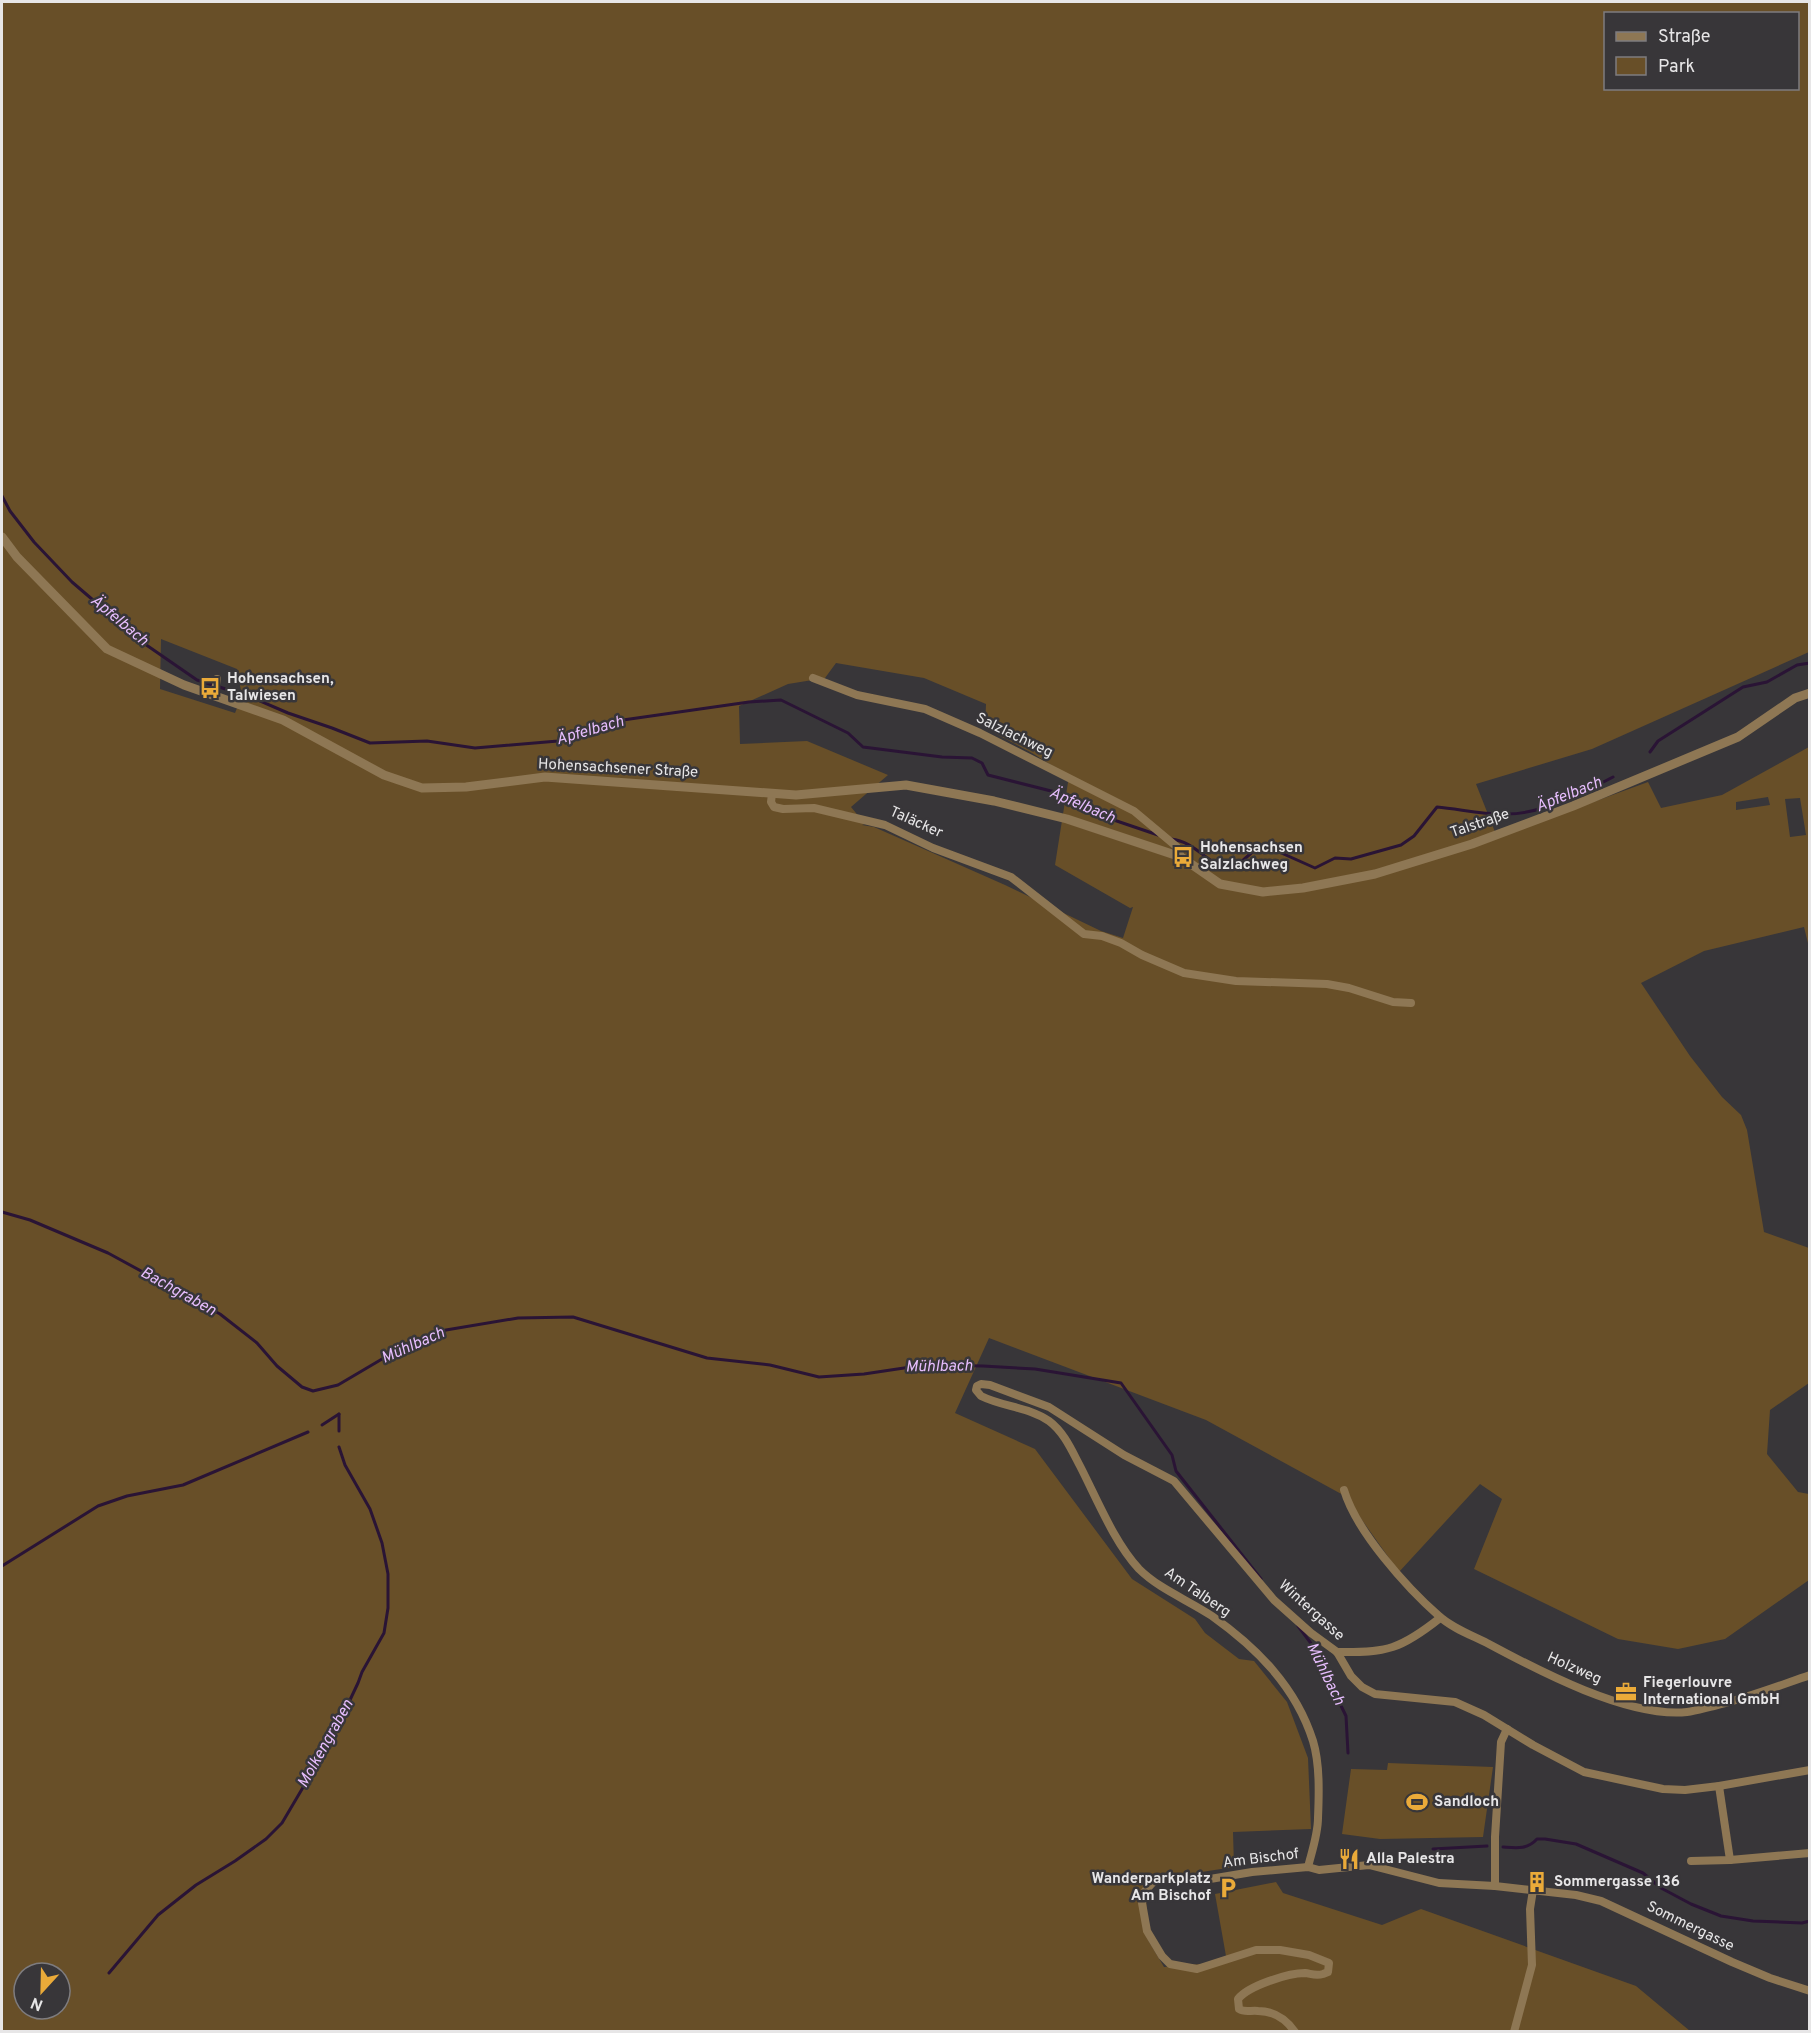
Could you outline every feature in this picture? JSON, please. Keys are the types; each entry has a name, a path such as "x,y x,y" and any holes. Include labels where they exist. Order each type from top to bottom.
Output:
{"street":[{"name":"Hohensachsener Straße","path":"2,537 17,557 107,649 149,670 283,720 384,775 422,788 466,787 545,777 772,794"},
{"name":"Salzlachweg","path":"813,678 857,695 925,709 980,733 1134,811 1177,847 1181,857"},
{"path":"214,696 217,679"},
{"name":"Talstraße","path":"1181,857 1220,884 1263,892 1303,888 1375,874 1472,844 1573,806 1738,737 1795,698 1809,693"},
{"name":"Taläcker","path":"1181,857 1067,819 994,801 906,785 796,795 772,794 771,802 774,807 814,808 885,825 933,848 1011,877 1084,934 1102,936 1121,943 1142,955 1184,973 1236,981 1327,984 1349,988 1393,1002 1411,1003"},
{"name":"Wintergasse","path":"976,1390 976,1386 981,1384 990,1385 1049,1407 1124,1455 1174,1481 1274,1600 1311,1634 1337,1652 1351,1677 1362,1687 1375,1694 1455,1702 1484,1715 1562,1761 1590,1774 1663,1789 1685,1790 1719,1786 1809,1770"},
{"name":"Am Talberg","path":"976,1390 990,1401 1032,1413 1050,1422 1071,1449 1120,1543 1139,1569 1212,1616 1266,1661 1294,1697 1313,1742 1317,1763 1318,1820 1308,1867"},
{"name":"Holzweg","path":"1344,1490 1347,1501 1367,1535 1400,1577 1440,1618 1510,1656 1587,1691 1618,1702 1664,1712 1688,1712 1746,1698 1809,1675"},
{"path":"1337,1652 1368,1653 1400,1646 1440,1618"},
{"path":"1495,1886 1495,1837 1501,1742 1507,1729"},
{"path":"1719,1786 1730,1860"},
{"path":"1691,1861 1809,1853"},
{"name":"Sommergasse","path":"1308,1867 1319,1870 1375,1866 1439,1883 1533,1890 1576,1895 1601,1901 1732,1962 1809,1991"},
{"name":"Am Bischof","path":"1295,2031 1284,2019 1273,2013 1239,2009 1238,1999 1241,1995 1262,1984 1291,1975 1323,1974 1330,1968 1327,1960 1280,1950 1256,1950 1197,1969 1170,1964 1162,1956 1147,1931 1142,1903 1145,1891 1155,1880 1204,1880 1252,1872 1308,1867"},
{"path":"1514,2031 1533,1965 1530,1909 1533,1890"}],"green space":[{"path":"2,2 1809,2 1809,652 1592,749 1476,784 1497,837 1648,782 1661,808 1722,795 1809,747 1809,947 1804,927 1704,951 1641,983 1690,1056 1722,1097 1741,1115 1747,1130 1764,1232 1809,1248 1809,1383 1770,1410 1767,1454 1798,1492 1809,1494 1809,1580 1725,1639 1678,1649 1618,1639 1474,1569 1502,1499 1480,1484 1399,1572 1345,1496 1206,1420 989,1338 955,1413 1035,1449 1132,1579 1195,1619 1205,1633 1239,1659 1254,1661 1287,1702 1308,1758 1311,1829 1233,1832 1234,1867 1156,1879 1146,1896 1148,1940 1164,1967 1202,1964 1226,1956 1215,1894 1276,1882 1283,1893 1382,1925 1421,1909 1636,1986 1690,2031 2,2031","holes":["161,639 237,669 242,696 235,713 160,689","836,663 924,678 986,704 985,728 1069,776 1055,865 1130,908 1133,907 1123,938 1101,931 1005,885 874,827 862,825 865,824 851,807 888,775 807,741 740,744 739,706 788,684 825,678","1768,797 1770,805 1736,810 1736,802","1800,798 1806,835 1790,837 1785,799"]},
{"name":"Sandloch","path":"1388,1763 1493,1767 1483,1837 1380,1839 1342,1834 1351,1769 1387,1770"}],"waterway":[{"name":"Äpfelbach","path":"2,496 10,511 34,542 72,582 142,642 197,680 251,697 370,743 427,741 475,748 558,741 623,720 749,702 781,700 848,733 863,747 942,757 972,758 982,763 988,775 1063,794 1105,817 1158,835"},
{"name":"Äpfelbach","path":"1650,752 1658,741 1743,687 1767,682 1797,665 1810,663"},
{"name":"Äpfelbach","path":"1171,839 1189,845 1225,868 1233,869 1257,848 1266,846 1315,868 1335,858 1351,859 1401,845 1414,836 1437,807 1490,814 1520,813 1548,807 1613,777"},
{"name":"Mühlbach","path":"2,1212 30,1220 108,1253 220,1314 257,1343 277,1366 302,1387 313,1391 338,1385 399,1349 446,1330 518,1318 573,1317 707,1358 770,1365 819,1377 864,1374 924,1365 983,1366 1035,1369 1121,1383 1172,1455 1176,1471 1261,1579"},
{"name":"Mühlbach","path":"322,1425 339,1414"},
{"name":"Molkengraben","path":"339,1414 339,1431"},
{"name":"Mühlbach","path":"2,1566 98,1506 127,1496 183,1485 308,1432"},
{"name":"Molkengraben","path":"109,1973 158,1915 196,1885 266,1839 282,1823 331,1740 362,1672 384,1633 388,1608 388,1574 382,1543 370,1509 345,1465 339,1447"},
{"name":"Mühlbach","path":"1298,1626 1310,1642 1346,1716 1348,1753"},
{"name":"Mühlbach","path":"1503,1847 1525,1847 1537,1839 1576,1844 1643,1873 1661,1888 1691,1904 1721,1916 1753,1921 1802,1923 1810,1921"},
{"name":"Mühlbach","path":"1433,1849 1487,1846"}],"place":[{"name":"Hohensachsen, Talwiesen","path":"210,688"},
{"name":"Hohensachsen Salzlachweg","path":"1183,857"},
{"name":"Fiegerlouvre International GmbH","path":"1626,1692"},
{"name":"Sandloch","path":"1417,1802"},
{"name":"Alla Palestra","path":"1349,1859"},
{"name":"Sommergasse 136","path":"1537,1882"},
{"name":"Wanderparkplatz Am Bischof","path":"1228,1888"}],"water label":[{"name":"Bachgraben","path":"178,1292"}]}
